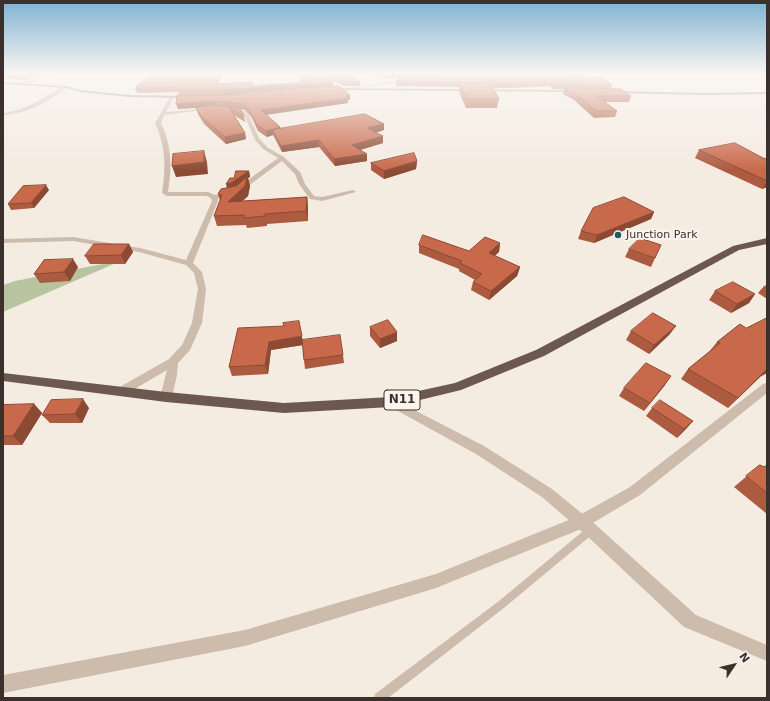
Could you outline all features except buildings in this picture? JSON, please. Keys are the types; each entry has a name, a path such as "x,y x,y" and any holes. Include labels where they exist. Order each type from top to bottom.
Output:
{"highway":[{"name":"N11","path":"3,377 166,397 284,408 391,402 457,387 540,353 736,248 767,241"}],"street":[{"path":"3,114 17,113 35,106"},
{"path":"167,106 158,123 168,146 169,163 165,193 171,195 208,194 214,197 235,193 282,158"},
{"path":"162,114 214,109"},
{"path":"224,109 243,112 254,128 257,139 265,148 282,158 298,173 302,184 312,198 322,199 352,192"},
{"path":"189,263 215,201 214,197"},
{"path":"3,241 73,239 140,250 189,263 198,272 202,289 197,323 186,347 173,362 122,391"},
{"path":"166,397 172,375 173,362"},
{"path":"3,684 245,638 436,581 586,526 635,491 767,387"},
{"path":"391,402 480,450 547,493 586,526 690,621 767,653"}],"lane":[{"path":"379,698 502,604 586,526"}],"green space":[{"path":"123,260 3,312 3,285 15,281"}],"place":[{"name":"Junction Park","path":"618,235"}]}
